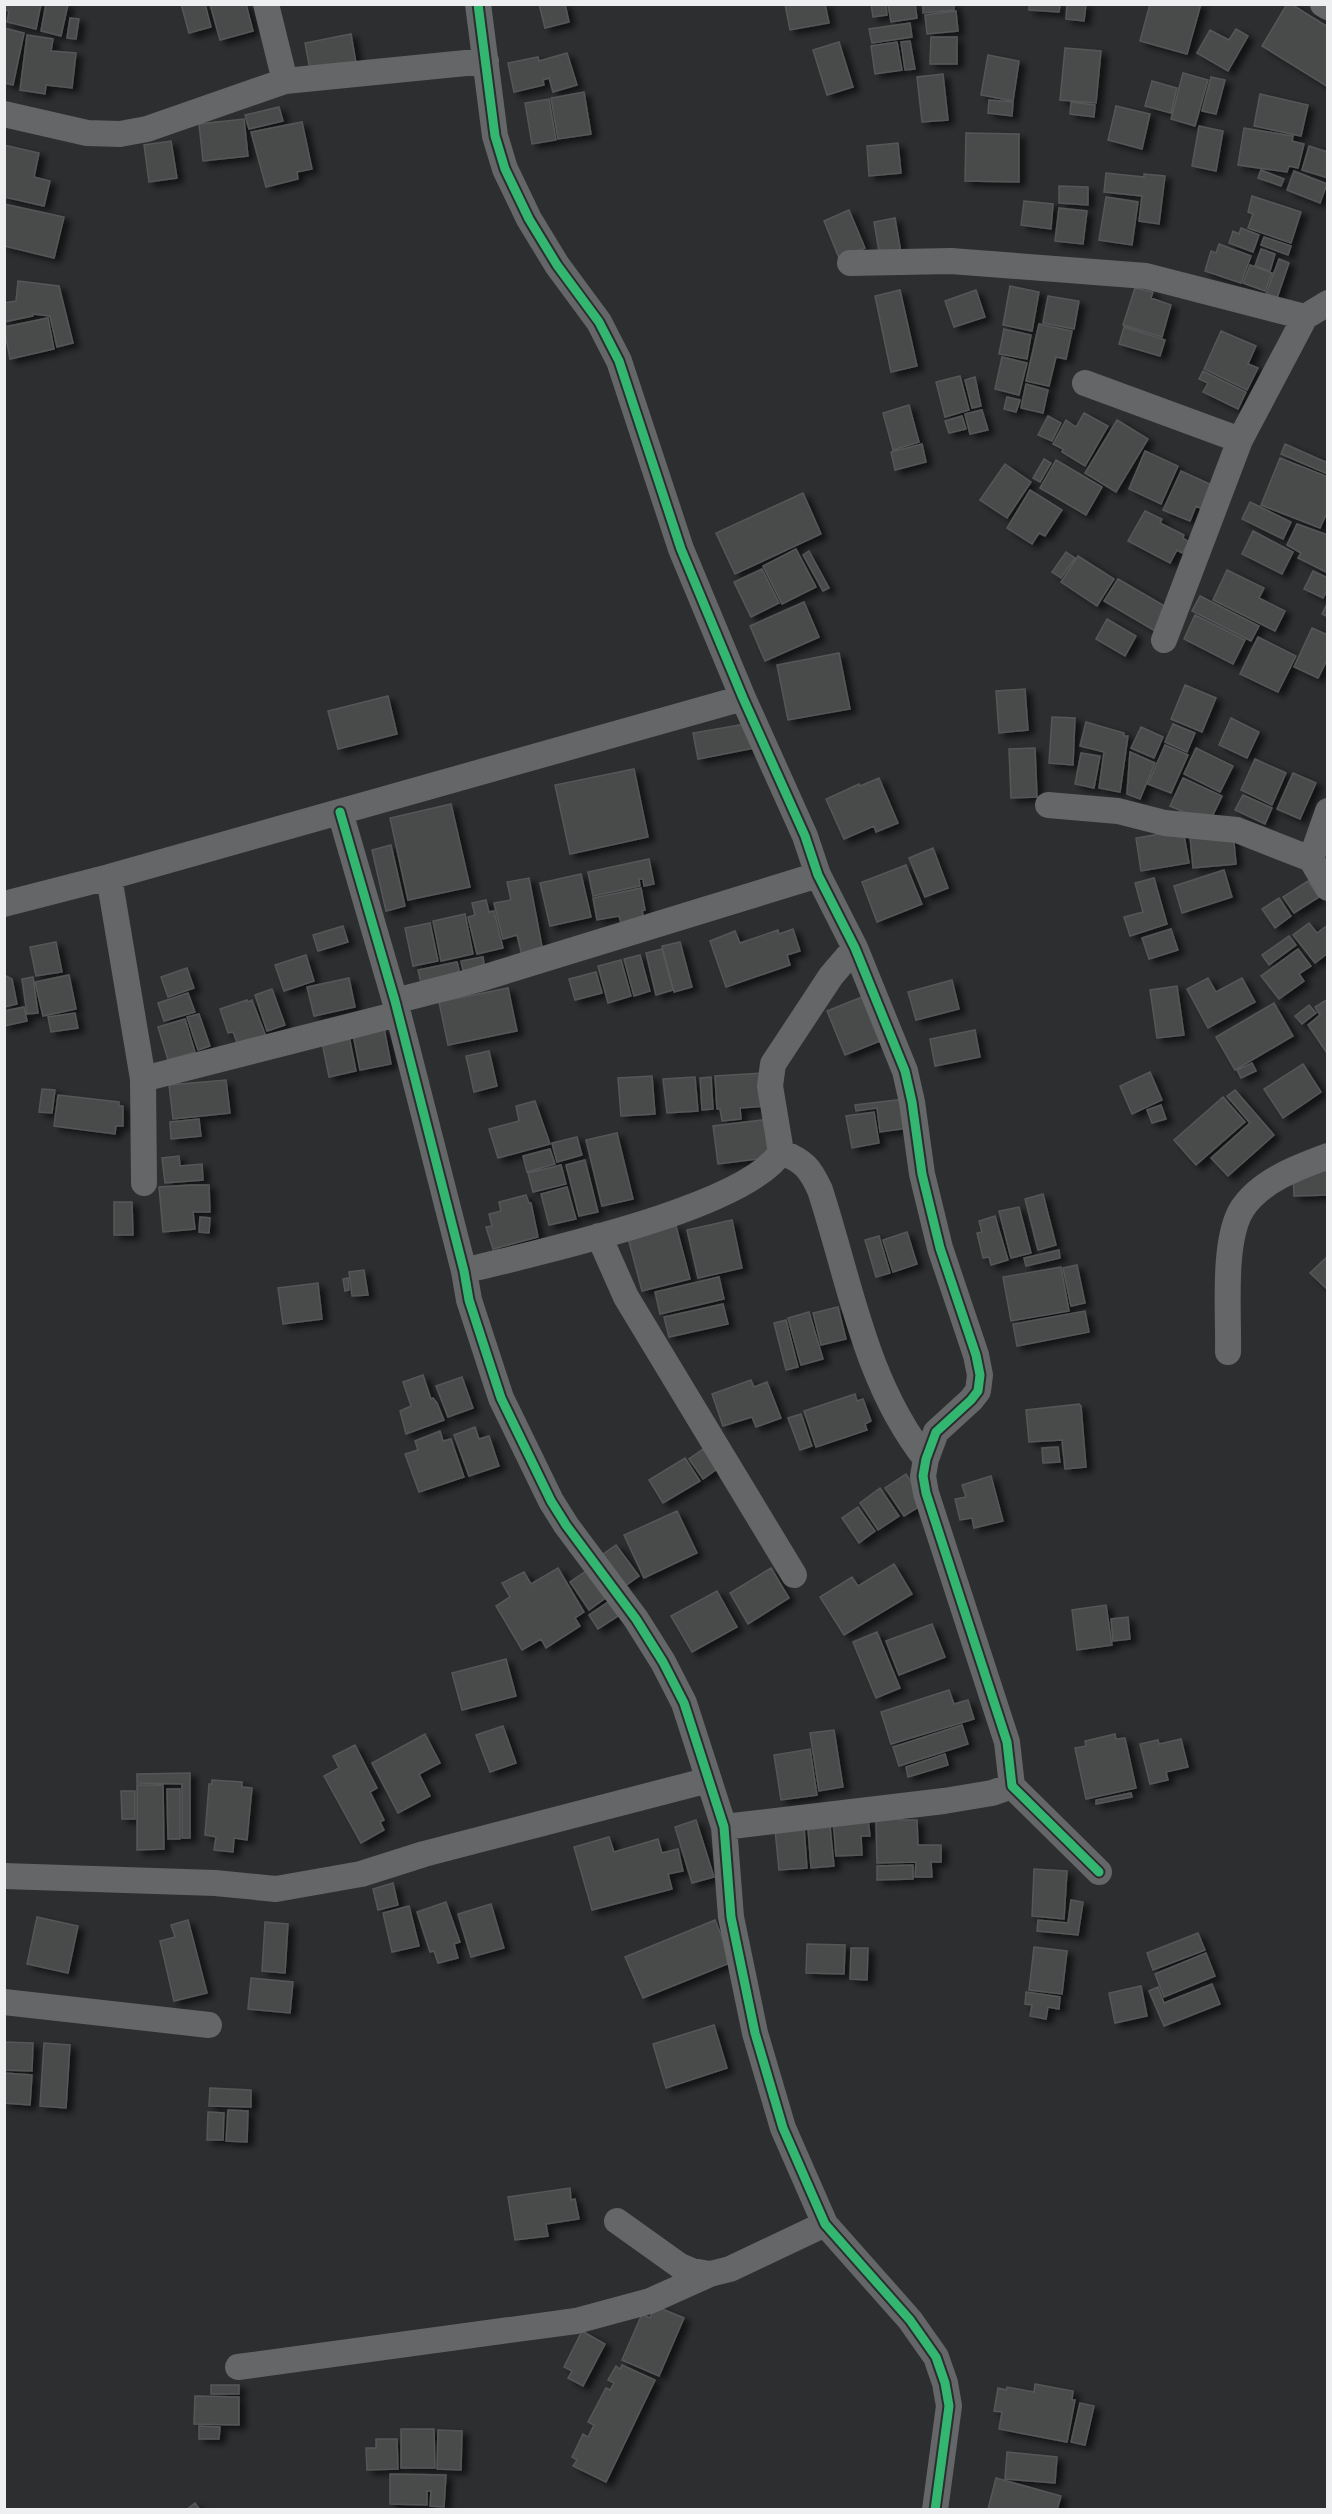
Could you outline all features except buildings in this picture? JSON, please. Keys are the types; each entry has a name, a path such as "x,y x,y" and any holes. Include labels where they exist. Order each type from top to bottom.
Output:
{"street":[{"path":"266,4 285,81"},
{"path":"478,4 495,136 505,170 529,219 557,265 599,322 620,361 681,549 742,698 805,836 818,875 855,948 905,1071 912,1102 922,1174 940,1248 976,1355 980,1375 978,1391 936,1432 926,1459 923,1476 926,1493 1007,1742 1012,1786 1099,1872"},
{"path":"1323,4 1328,7"},
{"path":"4,114 87,133 120,134 147,129 285,81 486,61"},
{"path":"850,263 951,261 1146,276 1305,317"},
{"path":"1164,640 1240,440 1305,317 1328,303"},
{"path":"1085,383 1240,440"},
{"path":"4,904 109,877 742,698"},
{"path":"1048,805 1118,811 1165,823 1237,830 1311,859 1328,888"},
{"path":"1311,859 1328,811"},
{"path":"340,812 397,1008 464,1270 469,1300 506,1408 561,1517 636,1619 663,1662 684,1703 724,1827 731,1917 755,2033 783,2128 825,2224 910,2320 936,2357 945,2383 949,2406 935,2510"},
{"path":"142,1079 397,1008 476,980 818,875"},
{"path":"109,877 142,1079 144,1183"},
{"path":"781,1152 770,1086 773,1064 831,976 855,948"},
{"path":"464,1270 598,1236 710,1200 766,1168 781,1152"},
{"path":"781,1152 797,1158 812,1171 883,1391 905,1433 926,1459"},
{"path":"1228,1352 1229,1252 1241,1210 1269,1184 1296,1168 1328,1156"},
{"path":"598,1236 632,1307 794,1575"},
{"path":"4,1876 215,1882 276,1889 361,1874 424,1854 709,1780"},
{"path":"724,1827 952,1800 992,1793 1012,1786"},
{"path":"4,2002 209,2025"},
{"path":"617,2221 680,2266 710,2274"},
{"path":"238,2367 576,2322 650,2301 710,2274 730,2269 825,2224"}],"cycle path":[{"path":"478,4 495,136 505,169 529,219 557,265 599,322 619,361 681,549 743,698 805,836 818,875 855,948 905,1071 912,1102 922,1174 940,1248 976,1355 980,1375 978,1391 936,1432 926,1459 923,1476 926,1493 1007,1742 1012,1786 1099,1872"},
{"path":"340,812 395,1001 464,1271 469,1300 501,1398 551,1501 566,1525 636,1619 663,1662 684,1703 724,1827 731,1917 755,2033 783,2128 825,2224 910,2320 936,2357 945,2383 949,2406 935,2510"}]}
